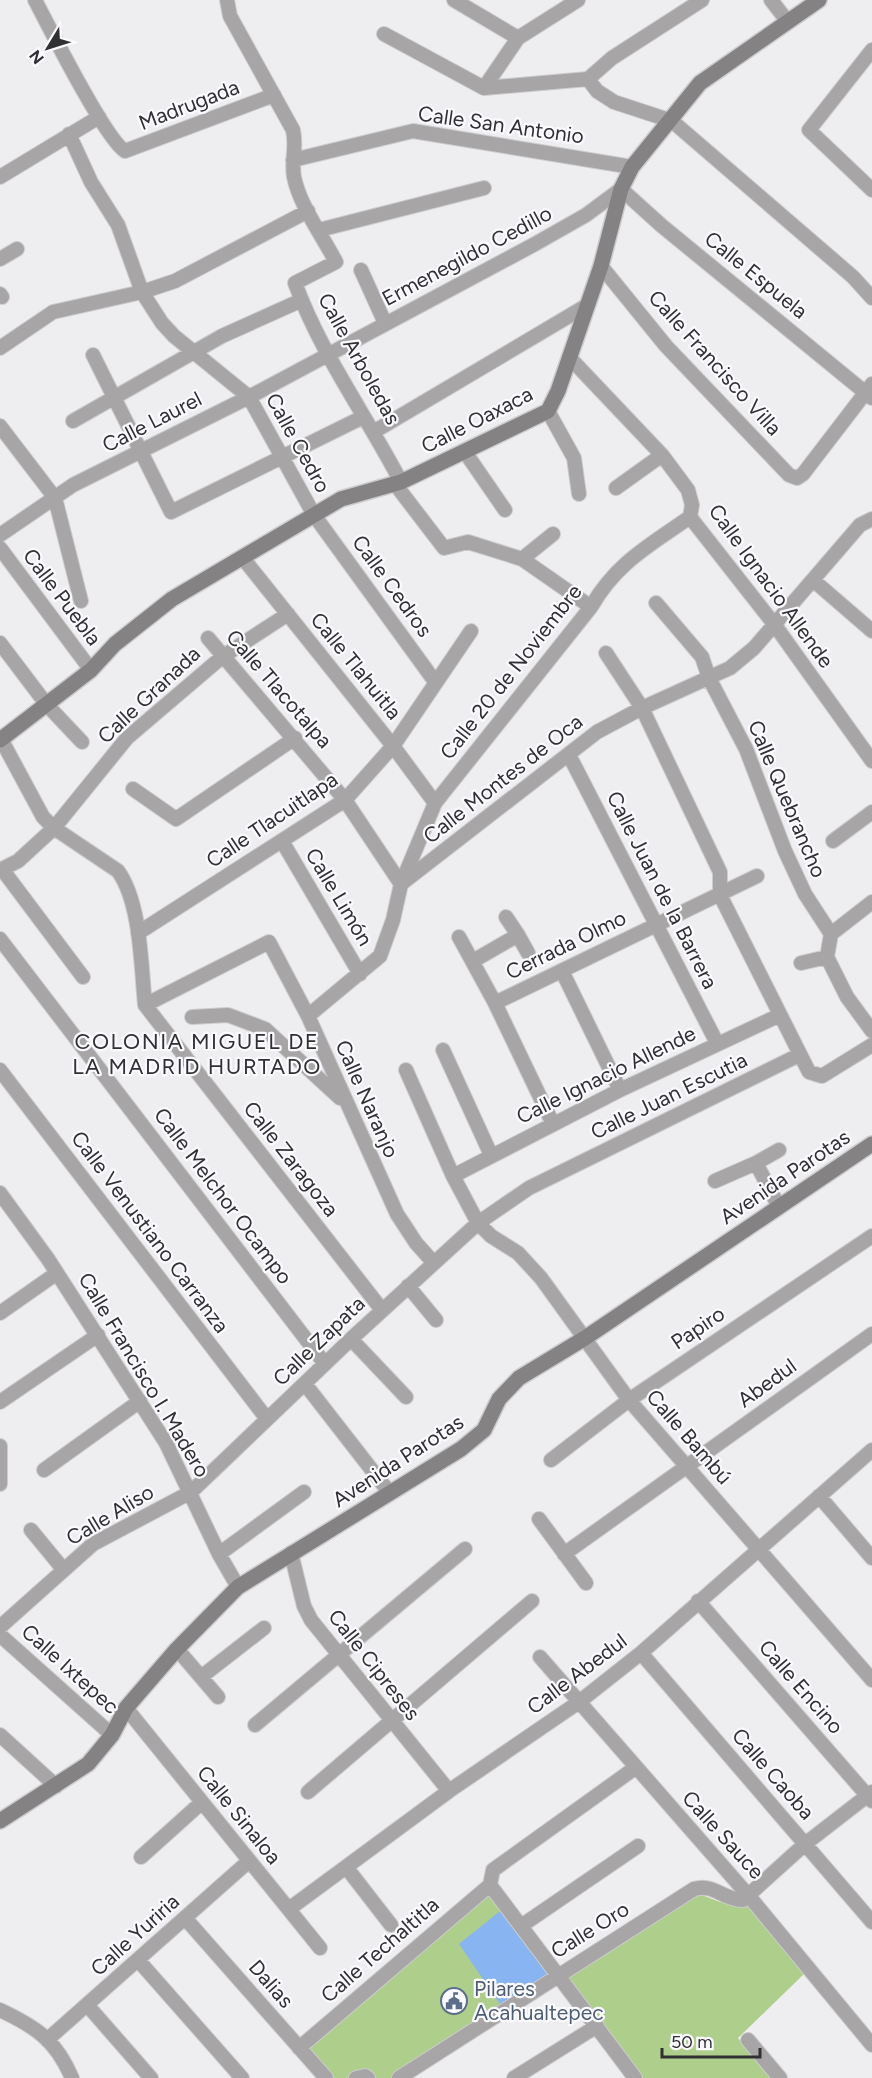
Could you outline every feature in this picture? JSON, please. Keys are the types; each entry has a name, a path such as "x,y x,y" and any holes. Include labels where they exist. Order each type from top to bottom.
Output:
{"street":[{"path":"0,177 99,117 35,0"},
{"name":"Calle Arboledas","path":"227,0 230,16 293,130 297,146 293,160 294,176 308,211 336,262 295,283 328,355 363,417 375,431 398,483 444,548 468,542 522,559"},
{"path":"454,0 518,38"},
{"path":"484,88 518,38 578,0"},
{"path":"384,34 484,88 588,79 612,58 702,0"},
{"path":"771,0 788,22"},
{"name":"Calle Oaxaca","path":"1,740 91,670 115,644 172,599 341,499 398,483 548,411 558,391 601,266 621,189 632,167 700,83 819,0"},
{"path":"872,50 809,130 872,190"},
{"path":"588,79 597,92 614,102 672,120 853,277 872,298"},
{"name":"Madrugada","path":"99,117 118,147 125,151 274,95"},
{"name":"Calle San Antonio","path":"293,160 413,130 632,167"},
{"path":"69,134 91,182 118,225 142,292"},
{"path":"319,230 484,188"},
{"name":"Ermenegildo Cedillo","path":"328,355 535,244 586,215 621,189"},
{"name":"Calle Espuela","path":"621,189 662,226 870,391"},
{"path":"0,348 53,312 142,292 175,281 308,211"},
{"path":"0,259 17,249"},
{"name":"Calle Francisco Villa","path":"601,266 666,346 789,476 797,478 803,474 870,391"},
{"path":"361,270 386,323"},
{"name":"Calle Cedro","path":"142,292 162,323 249,397 314,515"},
{"path":"73,421 222,336 302,300"},
{"path":"375,431 586,306"},
{"path":"93,355 171,513 363,417"},
{"name":"Calle Laurel","path":"0,535 73,485 328,355"},
{"name":"Calle Ignacio Allende","path":"569,357 662,455 688,490 692,505 690,517 774,624 872,761"},
{"path":"548,411 574,458 579,494"},
{"path":"0,426 55,498 81,601"},
{"path":"465,452 505,510"},
{"path":"616,488 662,455"},
{"name":"Calle Cedros","path":"314,515 436,683"},
{"name":"Calle 20 de Noviembre","path":"401,884 435,803 591,607 605,583 625,562 690,517"},
{"name":"Calle Montes de Oca","path":"401,884 597,732 642,708 730,668 754,648 860,525 872,519"},
{"path":"554,534 522,559 591,607"},
{"name":"Calle Puebla","path":"0,548 91,670"},
{"name":"Calle Tlahuitla","path":"242,557 393,746 435,803"},
{"path":"813,580 872,631"},
{"name":"Calle Quebrancho","path":"656,603 702,657 709,678 746,748 785,851 805,894 831,934"},
{"name":"Calle Granada","path":"1,869 18,861 54,828 127,738 222,657 288,614"},
{"name":"Calle Tlacuitlapa","path":"138,933 345,800 393,746 471,631"},
{"name":"Calle Tlacotalpa","path":"207,638 295,738 345,800 401,884"},
{"path":"0,643 47,705 82,742"},
{"path":"606,653 642,708 720,872 720,895 809,1072 822,1076 872,1045"},
{"path":"133,789 176,819 295,738"},
{"path":"1,740 43,817 54,828 118,871 126,882 138,933 145,1005"},
{"name":"Calle Juan de la Barrera","path":"570,755 717,1043"},
{"path":"832,841 872,812"},
{"name":"Calle Limón","path":"282,842 360,974"},
{"path":"1,869 83,977"},
{"name":"Cerrada Olmo","path":"495,1003 757,876"},
{"path":"308,1016 380,956 393,920 401,884"},
{"path":"872,902 831,934 826,957 847,997 872,1031"},
{"path":"506,917 528,953"},
{"path":"473,961 518,935"},
{"path":"459,937 495,1003 553,1124"},
{"name":"Calle Melchor Ocampo","path":"0,939 325,1364"},
{"name":"Calle Naranjo","path":"145,1005 269,942 308,1016 345,1103 397,1214 433,1262"},
{"path":"801,963 826,957"},
{"path":"562,970 620,1090"},
{"name":"Calle Zaragoza","path":"145,1005 382,1310"},
{"name":"Calle Ignacio Allende","path":"453,1176 620,1090 780,1014"},
{"path":"192,1017 228,1015 266,1029 345,1103"},
{"path":"443,1050 491,1155"},
{"name":"Calle Juan Escutia","path":"478,1222 529,1188 800,1055"},
{"name":"Calle Venustiano Carranza","path":"0,1070 267,1419"},
{"path":"406,1070 453,1176 478,1222"},
{"name":"Avenida Parotas","path":"1,1818 56,1786 88,1764 112,1735 126,1708 177,1649 238,1587 461,1449 484,1430 499,1399 519,1378 585,1338 872,1144"},
{"path":"715,1181 779,1150"},
{"path":"756,1163 779,1207"},
{"name":"Calle Francisco I. Madero","path":"0,1193 57,1273 140,1401 191,1492 219,1554 238,1587"},
{"name":"Calle Zapata","path":"191,1492 351,1339 478,1222"},
{"name":"Calle Bambú","path":"478,1222 491,1236 518,1252 541,1278 629,1400 872,1680"},
{"name":"Papiro","path":"551,1460 629,1400 872,1236"},
{"path":"0,1313 57,1273"},
{"path":"408,1286 436,1320"},
{"name":"Abedul","path":"564,1554 872,1334"},
{"path":"0,1402 98,1335"},
{"path":"351,1339 406,1397"},
{"path":"305,1384 389,1492"},
{"path":"44,1470 140,1401"},
{"path":"0,1446 0,1484"},
{"name":"Calle Abedul","path":"289,1909 449,1791 579,1702 641,1653 872,1450"},
{"name":"Calle Aliso","path":"0,1627 93,1544 191,1492"},
{"path":"219,1554 304,1492"},
{"path":"819,1496 872,1558"},
{"path":"539,1519 586,1583"},
{"path":"31,1530 63,1569"},
{"path":"255,1725 465,1549"},
{"name":"Calle Cipreses","path":"291,1553 304,1606 339,1656 449,1791"},
{"path":"308,1792 532,1601"},
{"name":"Calle Encino","path":"698,1601 870,1796"},
{"path":"201,1677 264,1628"},
{"name":"Calle Ixtepec","path":"0,1635 112,1735"},
{"path":"177,1649 218,1697"},
{"name":"Calle Caoba","path":"641,1653 872,1922"},
{"name":"Calle Sauce","path":"540,1657 748,1895 872,2044"},
{"name":"Calle Sinaloa","path":"126,1708 320,1948"},
{"path":"0,1735 56,1786"},
{"name":"Calle Techaltitla","path":"299,2048 490,1885 493,1870 635,1768"},
{"path":"748,1895 805,1844 870,1796"},
{"path":"141,1857 201,1803"},
{"path":"520,1926 638,1846"},
{"name":"Calle Yuriria","path":"48,2038 88,2006 249,1861"},
{"path":"346,1867 391,1926"},
{"path":"490,1885 633,2077"},
{"name":"Calle Oro","path":"399,2078 694,1889 711,1888 734,1900 743,1900 748,1895"},
{"name":"Dalias","path":"184,1918 326,2078"},
{"path":"138,1960 242,2078"},
{"path":"88,2006 151,2078"},
{"path":"0,2010 33,2025 48,2038 72,2078"},
{"path":"514,2078 597,2026"},
{"path":"748,2040 780,2078"},
{"path":"356,2078 368,2078"}],"green space":[{"path":"489,1891 557,1976 399,2078 327,2078 304,2049"},
{"path":"699,1894 720,1902 749,1904 804,1974 738,2038 771,2078 640,2078 562,1976"}],"water":[{"path":"504,1908 557,1976 500,2004 459,1944"}],"place":[{"name":"Pilares Acahualtepec","path":"454,2001"}],"district":[{"name":"COLONIA MIGUEL DE LA MADRID HURTADO","path":"197,1054"}]}
